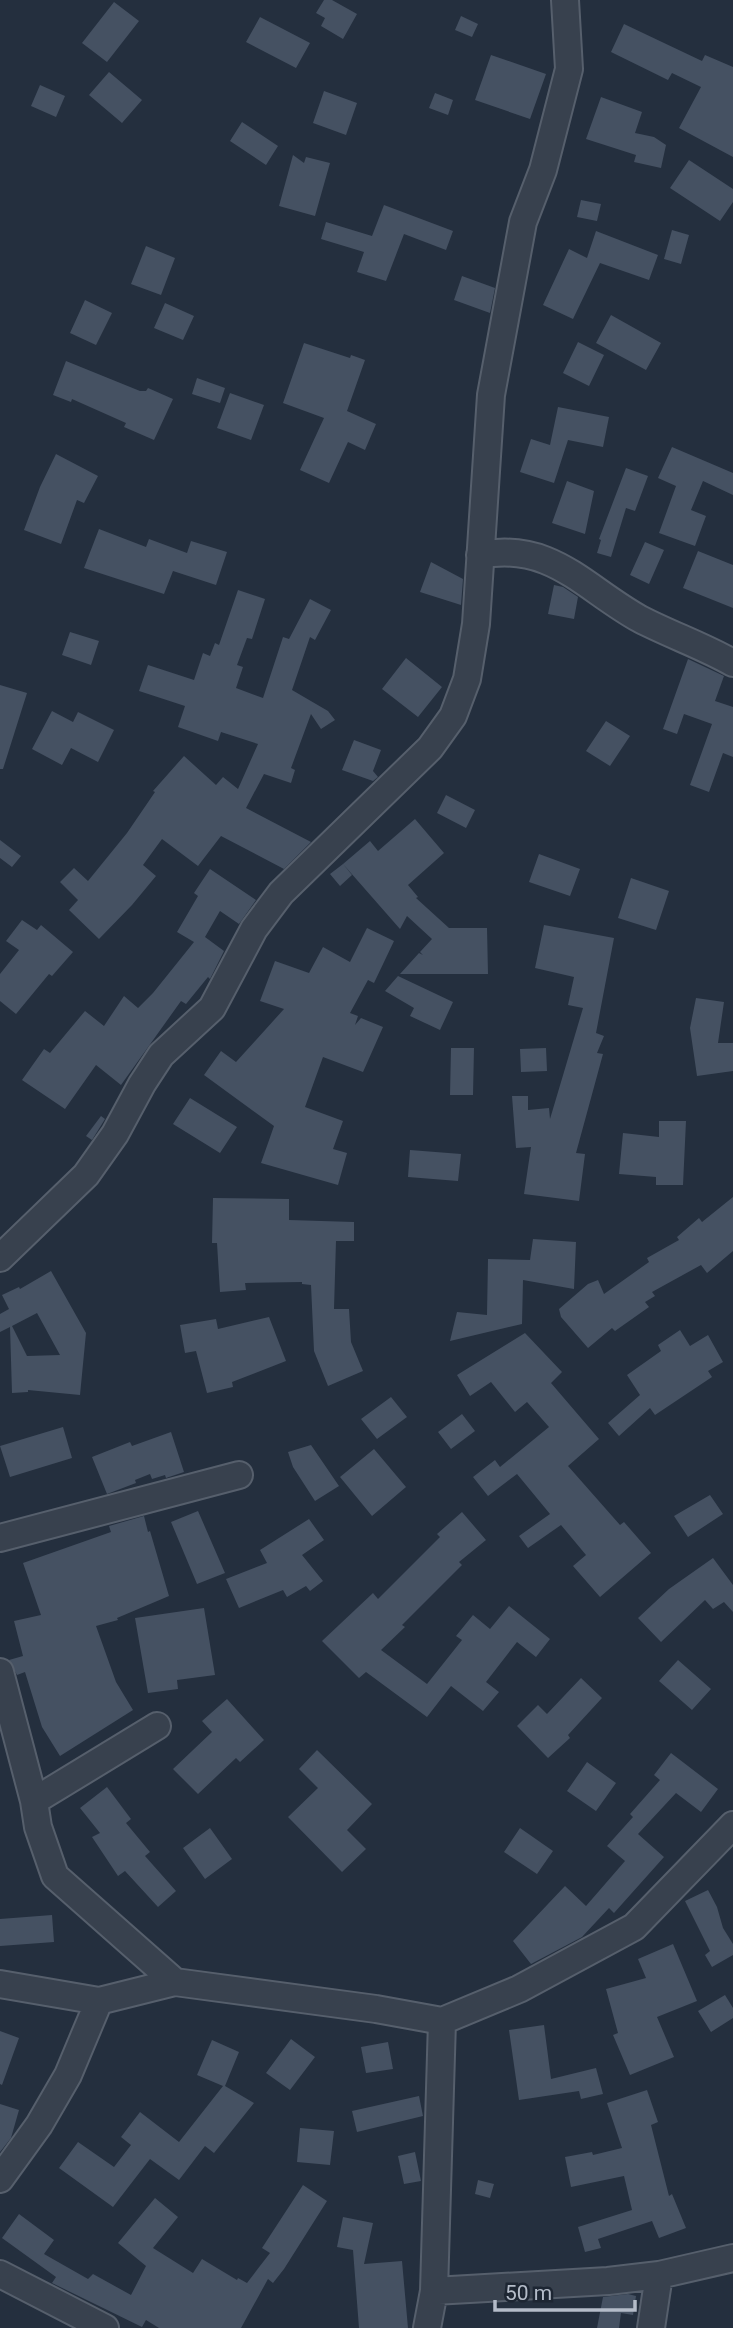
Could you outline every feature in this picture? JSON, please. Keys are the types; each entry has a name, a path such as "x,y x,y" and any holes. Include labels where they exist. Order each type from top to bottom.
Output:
{"street":[{"path":"0,1258 86,1175 115,1134 161,1055 212,1008 254,929 281,893 430,748 453,716 467,679 476,624 491,395 523,222 542,170 569,69 565,0"},
{"path":"480,555 515,551 540,557 583,580 639,618 733,663"},
{"path":"0,1538 239,1475"},
{"path":"0,1672 34,1801 38,1827 55,1876 175,1982"},
{"path":"34,1801 157,1726"},
{"path":"0,1984 99,2001 175,1982 376,2009 442,2021 519,1989 634,1927 733,1825"},
{"path":"0,2179 39,2125 68,2075 99,2001"},
{"path":"426,2328 434,2291 442,2021"},
{"path":"434,2291 608,2281 659,2275 733,2258"},
{"path":"0,2274 105,2328"},
{"path":"651,2328 659,2275"}],"building":[{"path":"324,0 332,0 357,14 343,39 321,26 325,18 316,13"},
{"path":"114,2 139,21 107,62 82,43"},
{"path":"461,16 478,24 472,37 455,30"},
{"path":"260,17 310,43 296,68 246,42"},
{"path":"624,24 702,61 705,55 733,67 733,157 679,128 701,87 672,73 668,80 611,52"},
{"path":"491,55 546,74 530,119 475,100"},
{"path":"109,72 142,100 122,123 89,95"},
{"path":"40,85 65,96 56,117 31,106"},
{"path":"324,91 357,103 346,135 313,123"},
{"path":"435,93 453,100 448,115 429,108"},
{"path":"601,97 642,112 635,133 654,137 666,145 661,168 634,162 636,155 586,139"},
{"path":"242,122 278,146 266,165 230,141"},
{"path":"293,155 304,163 306,157 330,163 315,216 279,206"},
{"path":"689,160 733,189 733,202 720,221 670,188"},
{"path":"581,200 601,204 597,221 577,217"},
{"path":"384,205 453,231 446,250 404,234 386,281 357,272 364,252 321,239 326,222 372,236"},
{"path":"672,230 689,235 681,264 664,259"},
{"path":"596,231 658,255 649,280 600,263 573,319 543,305 569,249 587,258"},
{"path":"146,246 175,258 161,295 131,284"},
{"path":"462,276 495,288 490,313 454,300"},
{"path":"85,300 112,313 96,345 70,333"},
{"path":"165,303 194,316 183,340 154,328"},
{"path":"611,315 661,343 646,370 596,343"},
{"path":"578,342 604,355 589,386 563,373"},
{"path":"304,343 350,358 351,355 365,360 347,411 376,424 365,450 348,442 329,483 300,470 324,418 283,403"},
{"path":"66,361 140,391 146,391 148,388 173,399 154,440 124,427 126,423 72,399 71,402 53,395"},
{"path":"197,378 225,388 220,403 192,394"},
{"path":"230,393 264,405 251,440 217,428"},
{"path":"558,407 609,417 603,447 568,440 554,483 520,472 531,439 550,445"},
{"path":"672,447 733,473 733,495 703,481 691,510 706,516 695,546 659,533 676,486 658,478"},
{"path":"56,454 98,476 84,503 77,500 61,544 24,530"},
{"path":"626,468 648,476 635,511 626,508 611,557 597,553 601,540 599,539"},
{"path":"567,481 594,491 585,534 552,523"},
{"path":"99,529 146,547 149,539 187,553 191,541 227,552 216,585 173,571 164,594 84,568"},
{"path":"645,542 664,550 649,584 630,575"},
{"path":"698,551 733,565 733,608 683,588"},
{"path":"431,562 463,579 461,605 420,592"},
{"path":"554,585 563,587 578,597 574,619 548,614"},
{"path":"238,590 265,599 252,639 247,638 237,665 243,667 236,688 263,698 283,637 289,639 310,599 331,610 315,640 310,637 292,690 328,711 335,720 321,729 311,714 291,768 295,770 291,783 264,774 246,808 311,842 284,869 221,836 198,866 162,839 143,865 156,876 99,939 69,910 78,900 60,882 74,868 88,881 127,833 155,792 153,791 184,756 216,785 223,777 238,789 258,744 221,732 218,741 178,727 185,706 139,691 148,665 194,680 203,653 210,656 215,643 219,645"},
{"path":"70,632 99,641 91,665 62,655"},
{"path":"406,658 442,687 418,717 382,689"},
{"path":"688,659 724,676 715,701 733,707 733,757 723,753 709,792 690,785 712,724 684,714 677,734 663,729"},
{"path":"0,685 27,693 3,769 0,769"},
{"path":"52,711 73,722 78,712 114,730 98,762 71,748 62,765 32,749"},
{"path":"606,721 630,736 610,766 586,751"},
{"path":"354,740 381,750 373,771 378,777 373,781 342,770"},
{"path":"446,795 475,810 466,828 437,813"},
{"path":"415,819 444,853 408,885 418,897 416,898 449,928 487,928 488,974 400,974 419,953 423,955 420,952 432,939 407,916 400,929 343,864 370,841 378,851"},
{"path":"0,840 21,856 12,867 0,858"},
{"path":"539,854 580,869 570,896 529,882"},
{"path":"343,864 352,875 340,886 330,874"},
{"path":"210,869 256,900 239,924 220,911 205,937 224,951 210,979 208,977 186,1004 181,1001 121,1085 96,1065 65,1109 22,1080 44,1049 50,1053 85,1011 104,1026 124,996 138,1008 153,993 194,942 177,932 198,896 194,893"},
{"path":"631,878 669,891 656,930 618,918"},
{"path":"22,920 37,930 41,925 73,952 52,976 49,974 16,1014 0,1001 0,974 19,950 6,941"},
{"path":"544,925 614,938 596,1033 604,1036 597,1053 603,1054 576,1153 585,1154 579,1201 524,1194 531,1147 516,1148 512,1096 528,1096 528,1110 549,1108 550,1119 583,1008 568,1005 574,977 535,968"},
{"path":"367,928 394,941 374,983 368,980 350,1013 358,1016 355,1025 361,1018 383,1027 363,1072 323,1057 305,1107 343,1121 333,1149 347,1153 338,1185 261,1163 274,1126 204,1075 221,1051 236,1062 284,1009 260,1001 275,961 309,973 323,947 350,962"},
{"path":"398,976 453,1002 440,1030 410,1016 414,1008 385,991"},
{"path":"696,998 724,1002 718,1043 733,1043 733,1071 697,1076 690,1028"},
{"path":"451,1048 474,1048 473,1095 450,1095"},
{"path":"546,1048 547,1071 521,1072 520,1049"},
{"path":"190,1098 237,1127 220,1153 173,1124"},
{"path":"101,1116 105,1119 92,1140 86,1136"},
{"path":"659,1121 686,1121 683,1185 656,1185 656,1177 619,1174 623,1133 659,1137"},
{"path":"410,1150 461,1154 458,1181 408,1177"},
{"path":"733,1197 733,1251 707,1273 701,1265 652,1292 655,1296 645,1302 649,1307 615,1331 612,1328 588,1348 561,1317 559,1309 588,1284 598,1280 604,1294 649,1262 647,1258 679,1240 677,1237 699,1218 702,1222"},
{"path":"213,1198 289,1199 289,1220 354,1222 354,1241 336,1241 334,1309 349,1309 351,1342 363,1371 328,1386 314,1351 311,1285 302,1282 245,1283 246,1290 220,1292 217,1243 212,1243"},
{"path":"533,1239 576,1242 574,1289 523,1280 522,1324 450,1341 457,1312 487,1315 488,1259 530,1260"},
{"path":"51,1271 86,1333 80,1395 28,1390 12,1393 10,1327 0,1332 0,1314 9,1309 2,1295 19,1287 20,1289","holes":["37,1313 60,1355 27,1356 12,1326"]},
{"path":"269,1317 286,1361 232,1382 233,1387 207,1393 196,1351 185,1353 180,1325 216,1319 218,1329"},
{"path":"680,1330 690,1346 708,1335 723,1362 708,1371 712,1377 655,1415 650,1408 619,1436 608,1423 640,1395 627,1375 661,1351 658,1345"},
{"path":"525,1333 562,1372 551,1383 599,1439 568,1466 620,1525 624,1522 651,1553 600,1597 573,1566 586,1555 561,1525 528,1548 519,1536 550,1514 517,1474 488,1496 473,1477 495,1460 500,1467 549,1427 527,1402 515,1412 491,1382 470,1396 457,1375"},
{"path":"391,1397 407,1417 377,1439 361,1419"},
{"path":"462,1414 475,1431 451,1449 438,1432"},
{"path":"63,1427 72,1458 10,1477 0,1446"},
{"path":"171,1432 184,1472 152,1479 150,1474 135,1480 136,1483 107,1494 92,1457 130,1442 132,1446"},
{"path":"311,1445 339,1486 315,1501 293,1467 288,1452"},
{"path":"374,1449 406,1487 372,1516 340,1477"},
{"path":"710,1495 723,1514 688,1537 674,1516"},
{"path":"198,1511 225,1573 197,1584 171,1522"},
{"path":"462,1512 486,1540 459,1562 462,1565 381,1650 427,1684 462,1640 456,1636 473,1615 490,1629 509,1606 550,1639 536,1657 517,1642 486,1682 499,1692 483,1711 451,1686 427,1717 366,1672 359,1678 322,1641 373,1593 378,1599 440,1537 437,1534"},
{"path":"144,1516 169,1596 117,1618 118,1620 96,1626 116,1682 133,1710 60,1756 42,1727 25,1672 17,1675 9,1660 23,1656 14,1621 41,1615 23,1563 111,1532 109,1526"},
{"path":"309,1519 324,1540 302,1555 323,1581 310,1591 306,1586 287,1597 283,1590 239,1608 226,1579 267,1563 260,1550"},
{"path":"713,1558 733,1585 733,1612 724,1602 713,1609 705,1600 661,1642 638,1618 669,1589"},
{"path":"204,1608 215,1675 177,1680 178,1689 148,1693 135,1618"},
{"path":"678,1660 711,1689 692,1710 659,1681"},
{"path":"581,1678 602,1698 568,1735 570,1738 548,1758 517,1726 538,1705 547,1714"},
{"path":"227,1699 264,1740 240,1762 236,1758 198,1794 173,1769 212,1732 202,1721"},
{"path":"317,1750 372,1804 347,1830 366,1849 342,1872 288,1817 318,1788 299,1769"},
{"path":"671,1753 718,1789 701,1812 676,1793 638,1834 664,1857 614,1913 609,1908 582,1937 531,1964 513,1941 565,1886 586,1906 625,1861 607,1846 633,1817 630,1814 660,1780 654,1775"},
{"path":"587,1762 616,1783 596,1811 567,1791"},
{"path":"107,1787 131,1819 126,1823 150,1852 145,1856 176,1891 158,1907 125,1871 118,1876 92,1837 100,1833 80,1808"},
{"path":"210,1828 232,1859 205,1879 183,1848"},
{"path":"520,1828 553,1851 537,1874 504,1852"},
{"path":"708,1890 717,1907 723,1928 733,1944 733,1955 712,1967 705,1955 710,1951 685,1901"},
{"path":"52,1915 54,1942 0,1946 0,1919"},
{"path":"673,1944 697,2001 657,2017 674,2057 630,2075 613,2035 618,2033 606,1989 646,1978 638,1959"},
{"path":"725,1995 733,2008 733,2018 711,2032 698,2011"},
{"path":"544,2025 551,2079 596,2068 603,2094 581,2099 579,2091 519,2100 509,2030"},
{"path":"0,2031 19,2038 2,2085 0,2084"},
{"path":"291,2039 315,2057 290,2090 266,2073"},
{"path":"212,2040 239,2052 225,2086 254,2103 214,2153 205,2146 179,2180 150,2159 113,2207 59,2168 78,2142 114,2167 131,2145 121,2137 140,2112 179,2142 223,2086 197,2075"},
{"path":"388,2042 393,2069 366,2073 361,2047"},
{"path":"647,2090 658,2122 651,2125 669,2196 672,2194 686,2228 659,2238 652,2221 598,2239 601,2248 585,2252 578,2227 632,2210 624,2176 571,2187 565,2157 592,2152 593,2155 622,2148 607,2103"},
{"path":"419,2096 423,2116 357,2132 352,2111"},
{"path":"0,2104 19,2110 11,2138 0,2152"},
{"path":"300,2128 334,2131 330,2165 297,2162"},
{"path":"415,2152 421,2181 404,2184 398,2156"},
{"path":"478,2180 494,2184 490,2198 475,2194"},
{"path":"303,2185 327,2201 284,2269 273,2283 268,2279 241,2328 159,2328 146,2320 142,2327 52,2283 56,2277 2,2238 19,2214 54,2240 44,2254 88,2279 93,2274 131,2295 146,2266 118,2243 155,2198 178,2217 153,2248 193,2273 202,2259 247,2283 270,2253 262,2248"},
{"path":"343,2217 373,2223 364,2264 402,2261 408,2328 359,2328 353,2250 337,2247"},
{"path":"628,2294 636,2296 633,2315 621,2313 619,2328 597,2328 603,2297"}]}
